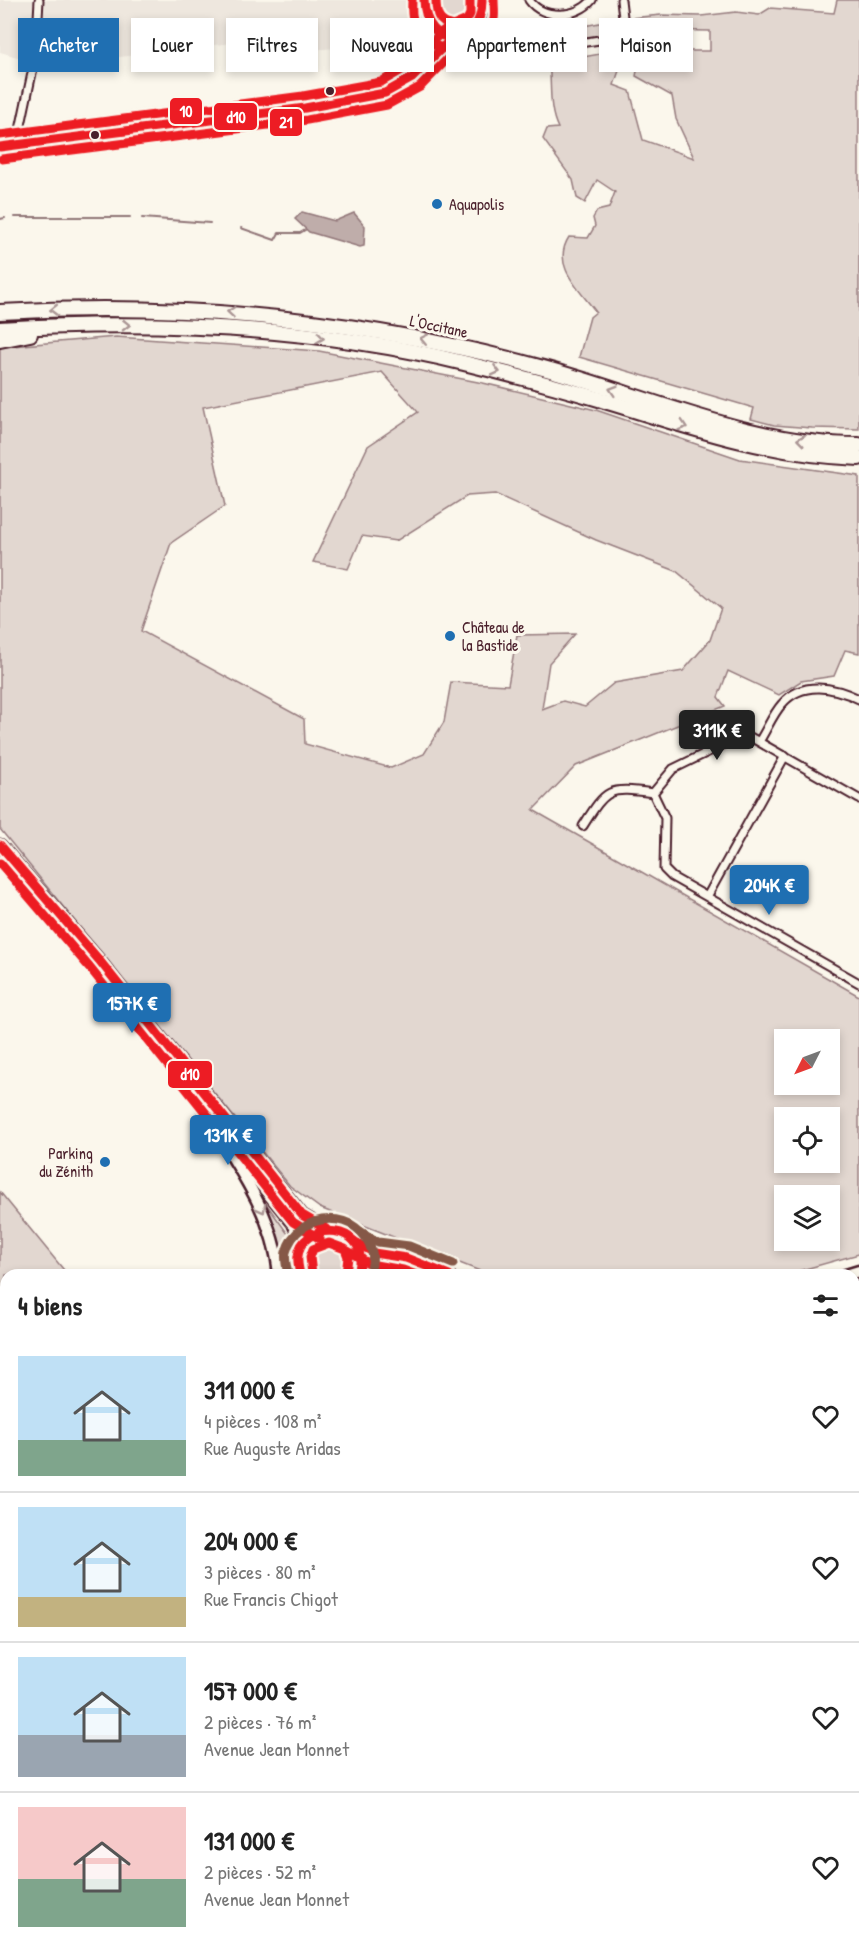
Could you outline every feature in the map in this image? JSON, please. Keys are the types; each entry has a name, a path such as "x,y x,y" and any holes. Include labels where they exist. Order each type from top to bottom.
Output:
{"highway":[{"name":"L'Occitane","path":"0,312 197,310 343,325 441,343 544,368 760,433 797,440 859,445"},
{"name":"L'Occitane","path":"0,329 67,325 197,327 290,334 377,346 508,374 715,436 771,449 859,458"},
{"path":"0,340 67,325"}],"main road":[{"path":"0,845 99,960 302,1215 326,1229 341,1232 374,1253 406,1258 434,1269"},
{"path":"0,855 171,1059 212,1123 267,1217 277,1252 278,1269"},
{"path":"212,1123 293,1223 302,1244"},
{"path":"298,1269 297,1264 302,1244 316,1232 326,1229"},
{"path":"354,1240 361,1257 360,1269"},
{"path":"380,1269 391,1266 401,1269"}],"street":[{"path":"17,144 36,54 39,0"},
{"path":"480,18 483,11 482,0"},
{"path":"529,0 545,13 566,14 585,8 592,0"},
{"path":"621,0 623,18"},
{"path":"423,1 425,18"},
{"path":"434,56 446,44"},
{"path":"0,147 297,109 367,97 395,89 417,72"},
{"path":"760,740 781,704 804,689 814,687 842,691 859,699"},
{"path":"653,793 674,769 745,734 760,740 859,799"},
{"path":"708,895 785,756"},
{"path":"583,826 602,796 620,789 653,793"},
{"path":"653,793 665,818 664,869 672,877 708,895 859,983"}],"shaded area":[{"path":"0,0 414,0 415,18 330,18 330,49 318,49 318,18 226,18 226,44 214,45 214,18 131,18 131,56 119,57 119,18 18,18 18,57 0,52"},
{"path":"432,0 473,0 475,10 473,18 446,18 446,30 438,26 434,18 431,18"},
{"path":"837,0 859,0 859,429 774,425 751,419 754,408 579,357 590,317 596,312 569,276 563,257 564,247 569,237 588,238 595,226 593,218 597,211 609,208 615,192 597,180 585,203 577,198 573,180 543,139 547,129 558,128 552,104 550,72 587,72 587,56 599,54 599,72 619,72 614,85 630,91 643,140 694,158 676,119 672,96 636,76 637,72 693,72 693,51 710,51 710,31 693,31 693,18 630,18 661,15 701,16 736,12 759,15 770,8 834,13"},
{"path":"599,23 599,36 587,38 587,25"},
{"path":"302,212 335,221 354,213 365,226 364,246 360,247 309,232 295,219"},
{"path":"116,337 319,351 483,383 596,410 740,459 859,476 859,653 845,650 834,676 801,681 779,695 728,671 718,697 725,706 576,766 533,810 859,996 859,1254 805,1269 475,1269 320,1208 290,1186 0,829 0,347","holes":["382,372 418,412 368,446 313,562 348,569 362,536 396,541 467,496 495,494 596,540 676,571 721,608 710,640 683,671 614,683 585,707 563,701 542,709 549,663 575,634 517,635 508,685 451,682 444,722 424,754 391,768 305,744 304,719 141,631 171,543 225,506 203,407"]},
{"path":"0,1192 63,1269 0,1269"},
{"path":"262,1198 288,1234 291,1269 283,1269 281,1246"},
{"path":"329,1236 347,1245 354,1255 354,1269 305,1269 305,1255 316,1241"}],"waterway":[{"path":"15,217 130,217"},
{"path":"0,219 5,218"},
{"path":"142,218 210,223"},
{"path":"241,228 275,240 279,233 300,233 305,230"}],"transit line":[{"name":"21","path":"412,0 412,17 419,32 428,42 454,49 479,42 488,32 494,19 494,0"},
{"name":"d10","path":"424,0 427,17 433,29 443,36 453,38 464,36 473,29 480,17 482,0"},
{"name":"10","path":"436,0 439,17 444,23 453,26 467,20 470,14 470,0"},
{"name":"10","path":"0,135 303,96 381,82 405,68 443,31"},
{"name":"d10","path":"0,147 305,108 385,93 412,78 446,44"},
{"name":"21","path":"2,159 307,120 387,105 420,87 446,60"},
{"name":"d10","path":"0,845 99,960 302,1215 326,1229"},
{"name":"21","path":"0,863 90,968 293,1222 320,1239"},
{"path":"287,1269 285,1255 293,1238 303,1228 329,1219 343,1221 356,1227 366,1238 373,1255 371,1269"},
{"name":"d10","path":"299,1269 301,1245 309,1237 329,1231 350,1237 357,1245 359,1269"},
{"path":"360,1231 378,1242 409,1246 453,1264"},
{"name":"d10","path":"354,1241 374,1253 406,1258 434,1269"},
{"name":"21","path":"311,1269 310,1257 313,1249 329,1243 345,1249 348,1257 347,1269"},
{"name":"21","path":"348,1251 370,1264 398,1269"}],"place":[{"name":"Aquapolis","path":"437,204"},
{"name":"Château de la Bastide","path":"450,636"},
{"name":"Parking du Zénith","path":"105,1162"}]}
